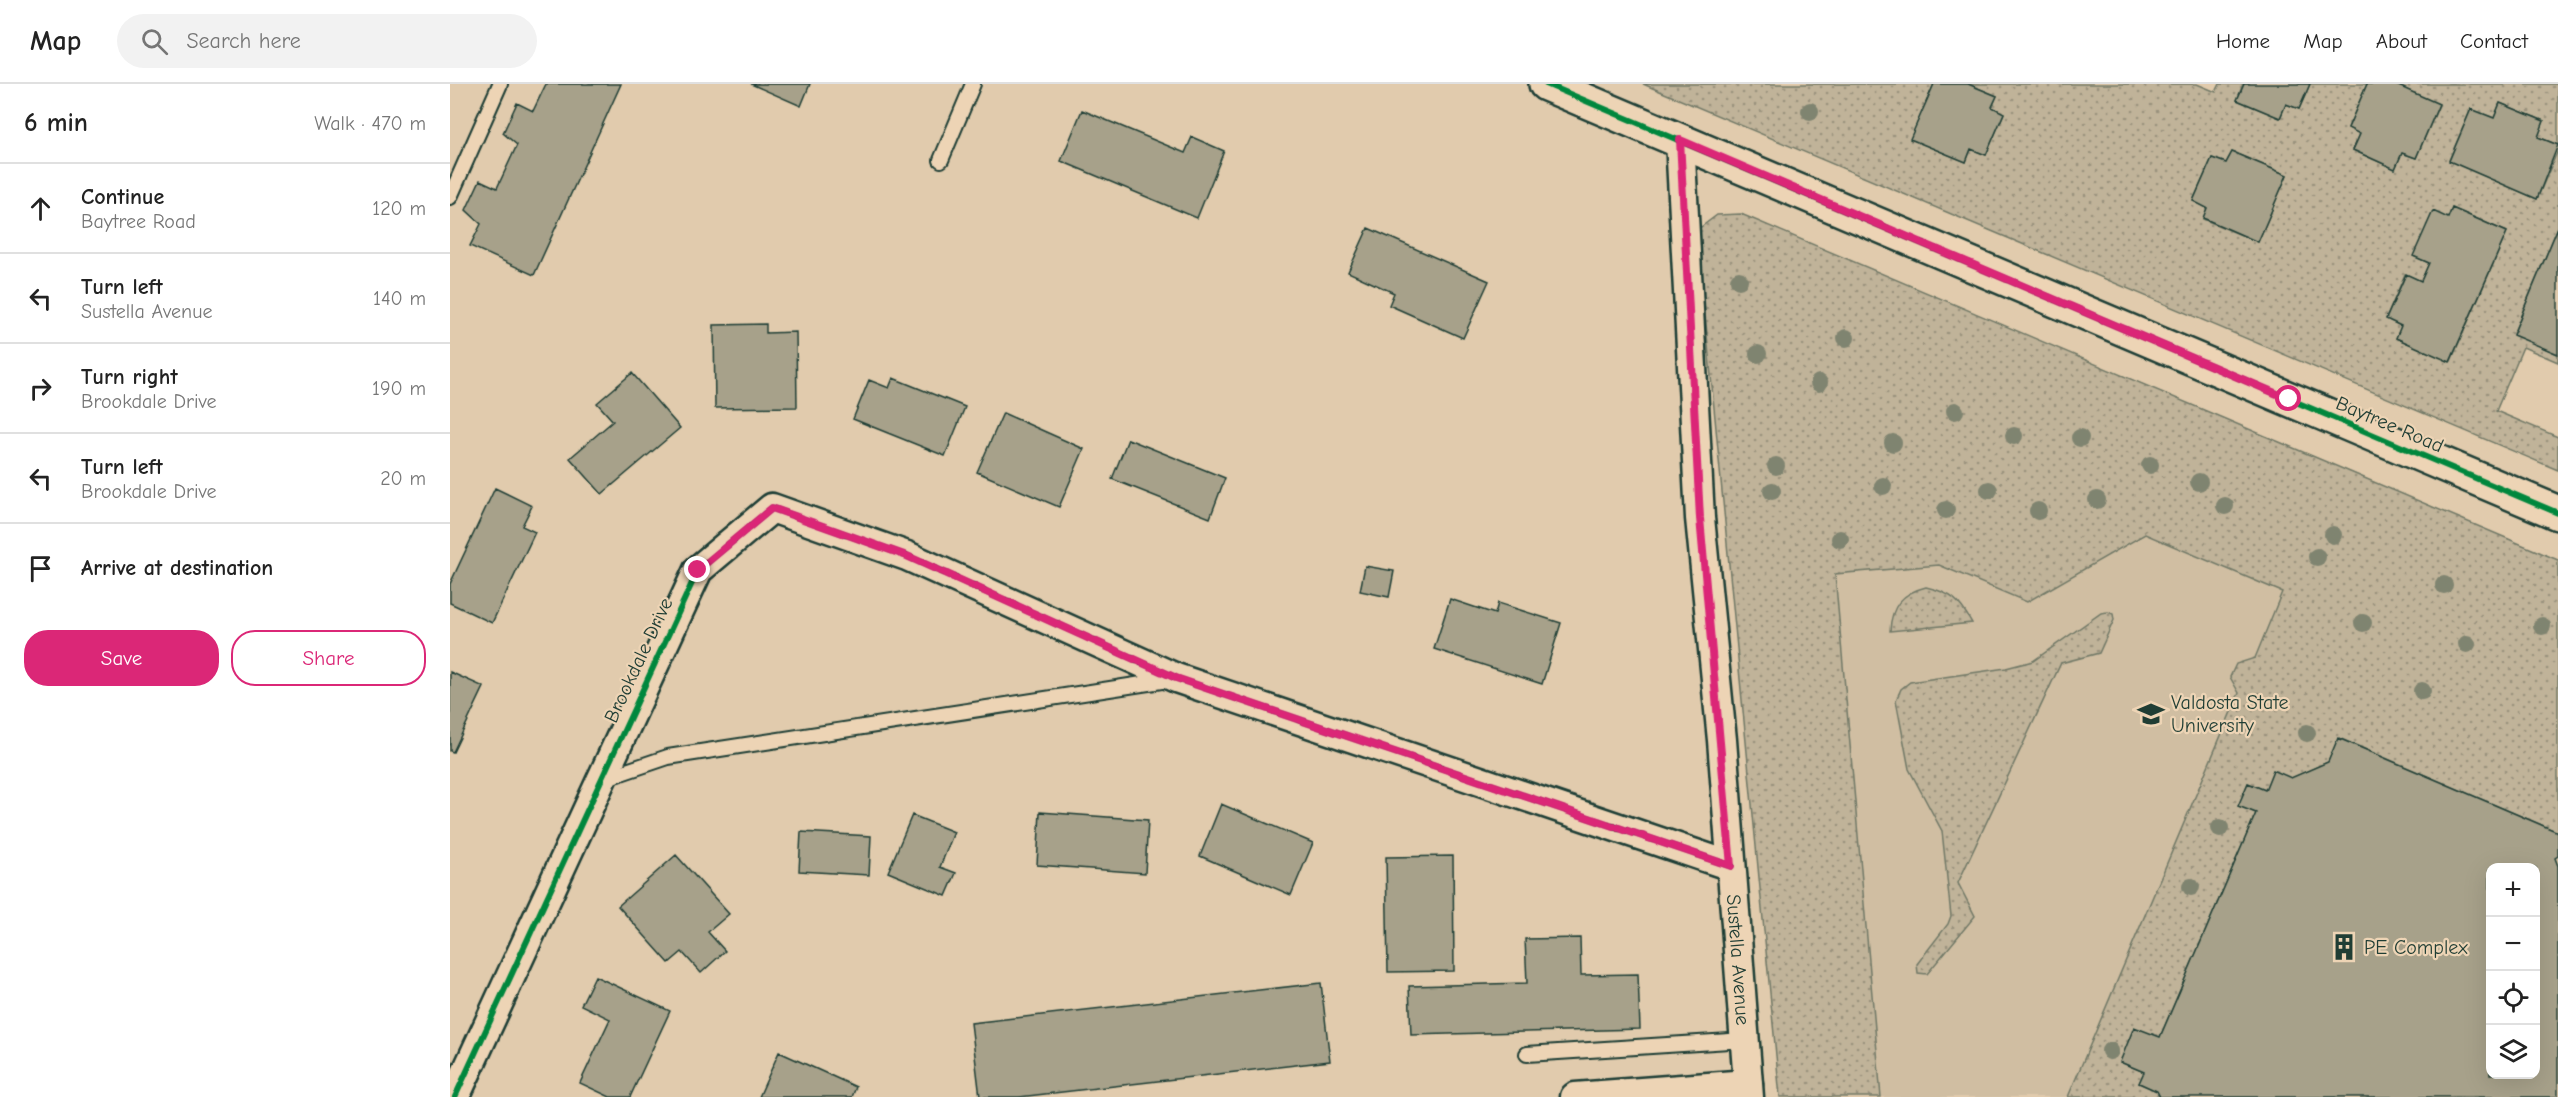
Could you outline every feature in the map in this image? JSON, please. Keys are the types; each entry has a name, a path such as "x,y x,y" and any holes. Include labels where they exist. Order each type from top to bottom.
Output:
{"main road":[{"name":"Baytree Road","path":"1546,84 2558,513"}],"street":[{"name":"Sustella Avenue","path":"1680,140 1700,518 1749,1091"},
{"name":"Brookdale Drive","path":"455,1097 698,570 772,508 907,556 1176,678 1731,866"},
{"path":"1575,1097 1749,1091"}],"lane":[{"path":"450,197 500,84"},
{"path":"941,160 973,84"},
{"path":"601,779 668,757 1176,678"},
{"path":"1527,1054 1744,1040"}],"shaded area":[{"path":"1643,84 1934,84 1911,139 1966,162 1971,149 1986,155 2004,113 1992,107 1997,96 1968,84 2197,84 2216,92 2220,84 2243,84 2237,100 2280,118 2286,104 2299,109 2310,84 2367,84 2348,128 2360,134 2353,150 2395,169 2402,153 2416,158 2439,105 2394,84 2558,84 2558,145 2538,137 2544,121 2500,103 2494,118 2471,109 2449,160 2537,199 2558,150 2558,227 2513,334 2558,354 2558,362 2523,347 2496,411 2558,437 2558,470","holes":["2232,152 2287,175 2258,242 2203,219 2207,208 2193,201 2212,158 2226,163","2452,208 2507,232 2451,361 2396,338 2401,326 2386,319 2405,274 2421,281 2429,263 2414,256 2448,218"]},
{"path":"1741,214 2558,560 2558,832 2339,738 2328,762 2265,790 2248,783 2239,805 2256,813 2160,1037 2121,1062 2144,1072 2139,1083 2157,1091 2160,1097 2068,1097 2239,693 2230,677 2236,664 2255,658 2282,592 2145,534 2027,602 1939,565 1835,574 1881,1097 1780,1097 1697,230 1717,215"},
{"name":"Valdosta State University","path":"1717,215 2558,561 2558,1097 1780,1097"},
{"path":"1926,587 1949,595 1963,609 1972,623 1890,631 1893,614 1899,602 1910,593"},
{"path":"2101,613 2113,614 2114,620 2099,653 2061,663 1958,883 1975,916 1927,974 1918,973 1917,964 1948,924 1951,916 1942,831 1909,769 1896,700 1901,689 1910,682 2006,668 2033,661"}],"building":[{"path":"546,84 621,84 534,275 470,246 481,224 466,210 480,180 497,188 517,145 503,133 517,103 533,111"},
{"path":"751,84 810,84 801,106"},
{"path":"1934,84 1968,84 1997,96 1992,107 2004,113 1986,155 1971,149 1966,162 1910,139"},
{"path":"2244,84 2310,84 2299,109 2286,104 2280,118 2237,100"},
{"path":"2367,84 2394,84 2439,104 2416,158 2402,153 2395,169 2353,150 2360,134 2348,128"},
{"path":"2500,103 2544,121 2538,137 2558,145 2537,199 2449,161 2471,109 2494,118"},
{"path":"1082,110 1185,153 1192,137 1224,151 1197,218 1061,161"},
{"path":"2232,152 2287,175 2258,242 2203,218 2207,208 2193,201 2212,158 2226,163"},
{"path":"2452,208 2507,232 2450,362 2396,338 2401,326 2386,319 2406,274 2421,281 2429,263 2413,256 2433,211 2448,218"},
{"path":"2558,227 2558,354 2513,335"},
{"path":"1368,228 1489,281 1463,338 1389,305 1394,293 1348,272"},
{"path":"766,324 766,333 796,332 797,407 715,408 714,325"},
{"path":"632,373 680,428 602,494 570,458 613,421 597,403"},
{"path":"893,378 965,407 945,456 853,419 869,380 889,388"},
{"path":"1003,413 1084,449 1059,507 977,472"},
{"path":"1128,439 1225,478 1210,518 1112,479"},
{"path":"495,488 532,506 522,526 535,532 492,623 450,603 450,584"},
{"path":"1365,566 1394,571 1389,597 1360,591"},
{"path":"1450,599 1495,614 1498,603 1561,623 1542,684 1434,649"},
{"path":"450,672 484,687 453,752 450,751"},
{"name":"PE Complex","path":"2338,738 2558,832 2558,856 2555,858 2558,866 2558,1097 2160,1097 2157,1091 2139,1083 2144,1072 2120,1062 2134,1027 2160,1037 2256,813 2238,806 2248,783 2265,790 2273,770 2291,778 2328,762"},
{"path":"1221,804 1313,843 1291,895 1200,856"},
{"path":"1040,812 1148,820 1145,873 1037,865"},
{"path":"912,815 954,832 940,867 956,873 946,896 888,872"},
{"path":"801,832 871,836 869,875 799,871"},
{"path":"676,855 729,914 708,932 725,951 701,973 682,952 669,963 618,906"},
{"path":"1453,856 1454,971 1388,972 1386,857"},
{"path":"1580,938 1581,975 1638,974 1640,1029 1411,1035 1409,986 1527,983 1525,939"},
{"path":"595,976 670,1011 630,1097 610,1097 580,1083 610,1019 581,1005"},
{"path":"1321,983 1330,1061 1019,1097 980,1097 971,1023"},
{"path":"779,1052 856,1087 852,1097 759,1097"}],"cycle path":[{"path":"1546,84 2558,513"},
{"path":"455,1097 698,570 772,508 907,556 1176,678 1731,866"}],"place":[{"name":"Valdosta State University","path":"2151,714"},
{"name":"PE Complex","path":"2344,947"}],"route":[{"path":"698,570 772,508 907,556 1176,678 1500,790 1731,866 1722,740 1700,518 1680,140 2289,399"}]}
